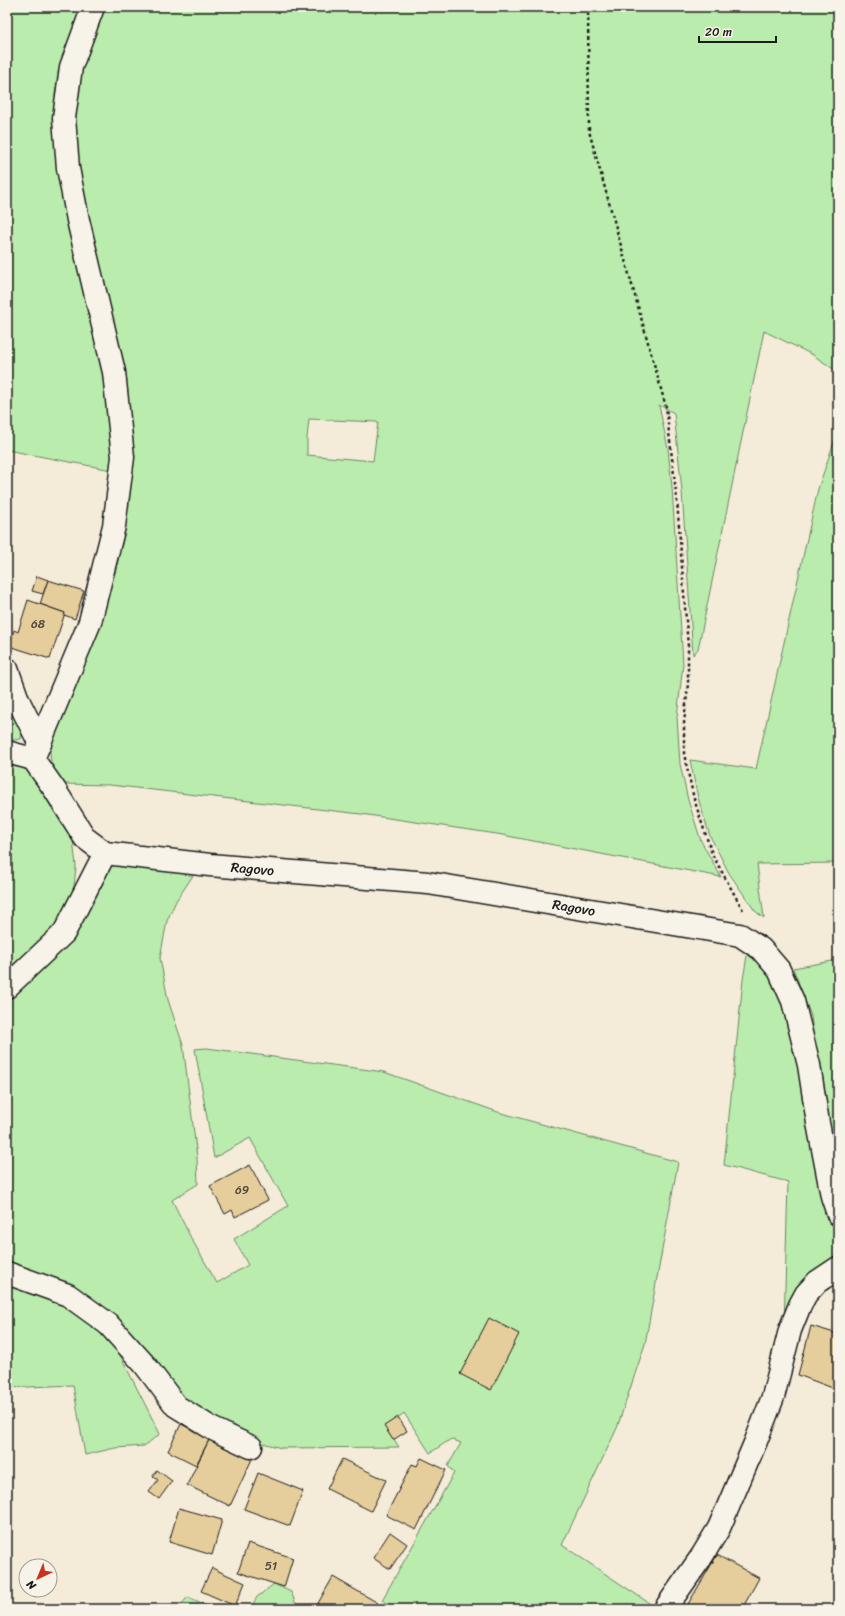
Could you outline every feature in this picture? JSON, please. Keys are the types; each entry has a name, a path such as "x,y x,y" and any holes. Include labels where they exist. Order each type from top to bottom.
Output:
{"street":[{"path":"37,752 90,622 114,526 123,457 114,372 68,168 64,118 71,67 93,7"},
{"path":"7,669 37,752 55,790 85,838 105,853 64,933 7,987"},
{"path":"7,752 37,752"},
{"name":"Ragovo","path":"105,853 210,864 428,883 740,936 761,949 779,970 793,1001 809,1065 819,1130 832,1196 838,1214"},
{"path":"665,1609 702,1556 719,1528 773,1397 790,1330 800,1305 806,1294 817,1282 838,1268"},
{"path":"7,1273 68,1295 108,1324 145,1365 176,1406 213,1429 251,1447"}],"path":[{"path":"588,7 589,131 666,407 677,500 688,647 688,684 684,723 684,754 694,799 712,854 738,904 746,914"}],"green space":[{"path":"7,7 838,7 838,372 813,355 764,331 698,649 693,655 682,491 674,413 659,405 668,449 672,487 683,664 677,717 680,764 688,800 701,841 721,877 497,834 361,814 110,785 62,784 51,762 49,745 105,605 116,570 125,531 129,482 117,471 7,450 7,367 9,358 7,305","holes":["309,419 378,422 373,461 307,455"]},
{"path":"838,430 838,863 757,864 764,918 755,911 729,873 710,836 698,798 690,760 756,769 818,489"},
{"path":"7,694 22,731 21,739 7,741"},
{"path":"7,759 22,765 35,776 73,840 76,866 73,897 68,909 52,930 7,973"},
{"path":"119,863 194,874 176,901 167,921 160,958 168,1000 183,1045 197,1157 198,1184 172,1200 191,1238 217,1283 248,1265 234,1239 288,1206 250,1138 214,1158 195,1049 207,1048 384,1072 498,1112 678,1162 645,1344 617,1428 562,1545 658,1609 393,1609 394,1607 382,1600 454,1473 448,1466 461,1443 451,1439 430,1453 404,1413 386,1427 399,1447 281,1448 263,1443 254,1443 186,1401 153,1361 7,1264 7,995 108,867"},
{"path":"748,949 759,958 784,1001 833,1222 838,1235 838,1257 823,1267 784,1326 788,1182 724,1165 743,980"},
{"path":"838,960 838,1167 821,1098 811,1016 793,968"},
{"path":"7,1279 65,1301 112,1339 160,1434 144,1446 115,1448 85,1455 73,1385 7,1388"},
{"path":"274,1584 291,1592 298,1609 250,1609 257,1597"},
{"path":"188,1597 215,1609 177,1609"}],"building":[{"path":"37,576 48,580 43,594 32,591"},
{"path":"48,580 84,591 75,619 64,615 65,613 40,604"},
{"path":"28,600 65,613 50,659 9,646 14,630 18,632"},
{"path":"250,1165 268,1200 235,1217 232,1210 225,1214 210,1186"},
{"path":"489,1318 519,1334 491,1390 460,1374"},
{"path":"811,1326 838,1334 838,1390 798,1375"},
{"path":"398,1417 407,1431 393,1440 384,1426"},
{"path":"181,1424 210,1438 196,1465 168,1451"},
{"path":"210,1438 252,1459 230,1506 187,1485"},
{"path":"421,1458 446,1470 416,1530 386,1515 412,1464 417,1466"},
{"path":"342,1459 386,1480 371,1511 327,1489"},
{"path":"157,1470 172,1481 159,1499 149,1492 158,1480 153,1476"},
{"path":"258,1473 303,1491 290,1526 244,1509"},
{"path":"179,1508 222,1520 212,1555 169,1542"},
{"path":"390,1532 407,1544 390,1569 373,1558"},
{"path":"248,1543 293,1558 284,1587 238,1572"},
{"path":"717,1555 759,1578 742,1609 697,1609 688,1604"},
{"path":"212,1568 245,1583 235,1606 201,1591"},
{"path":"333,1577 378,1603 375,1609 324,1609 317,1605"}]}
